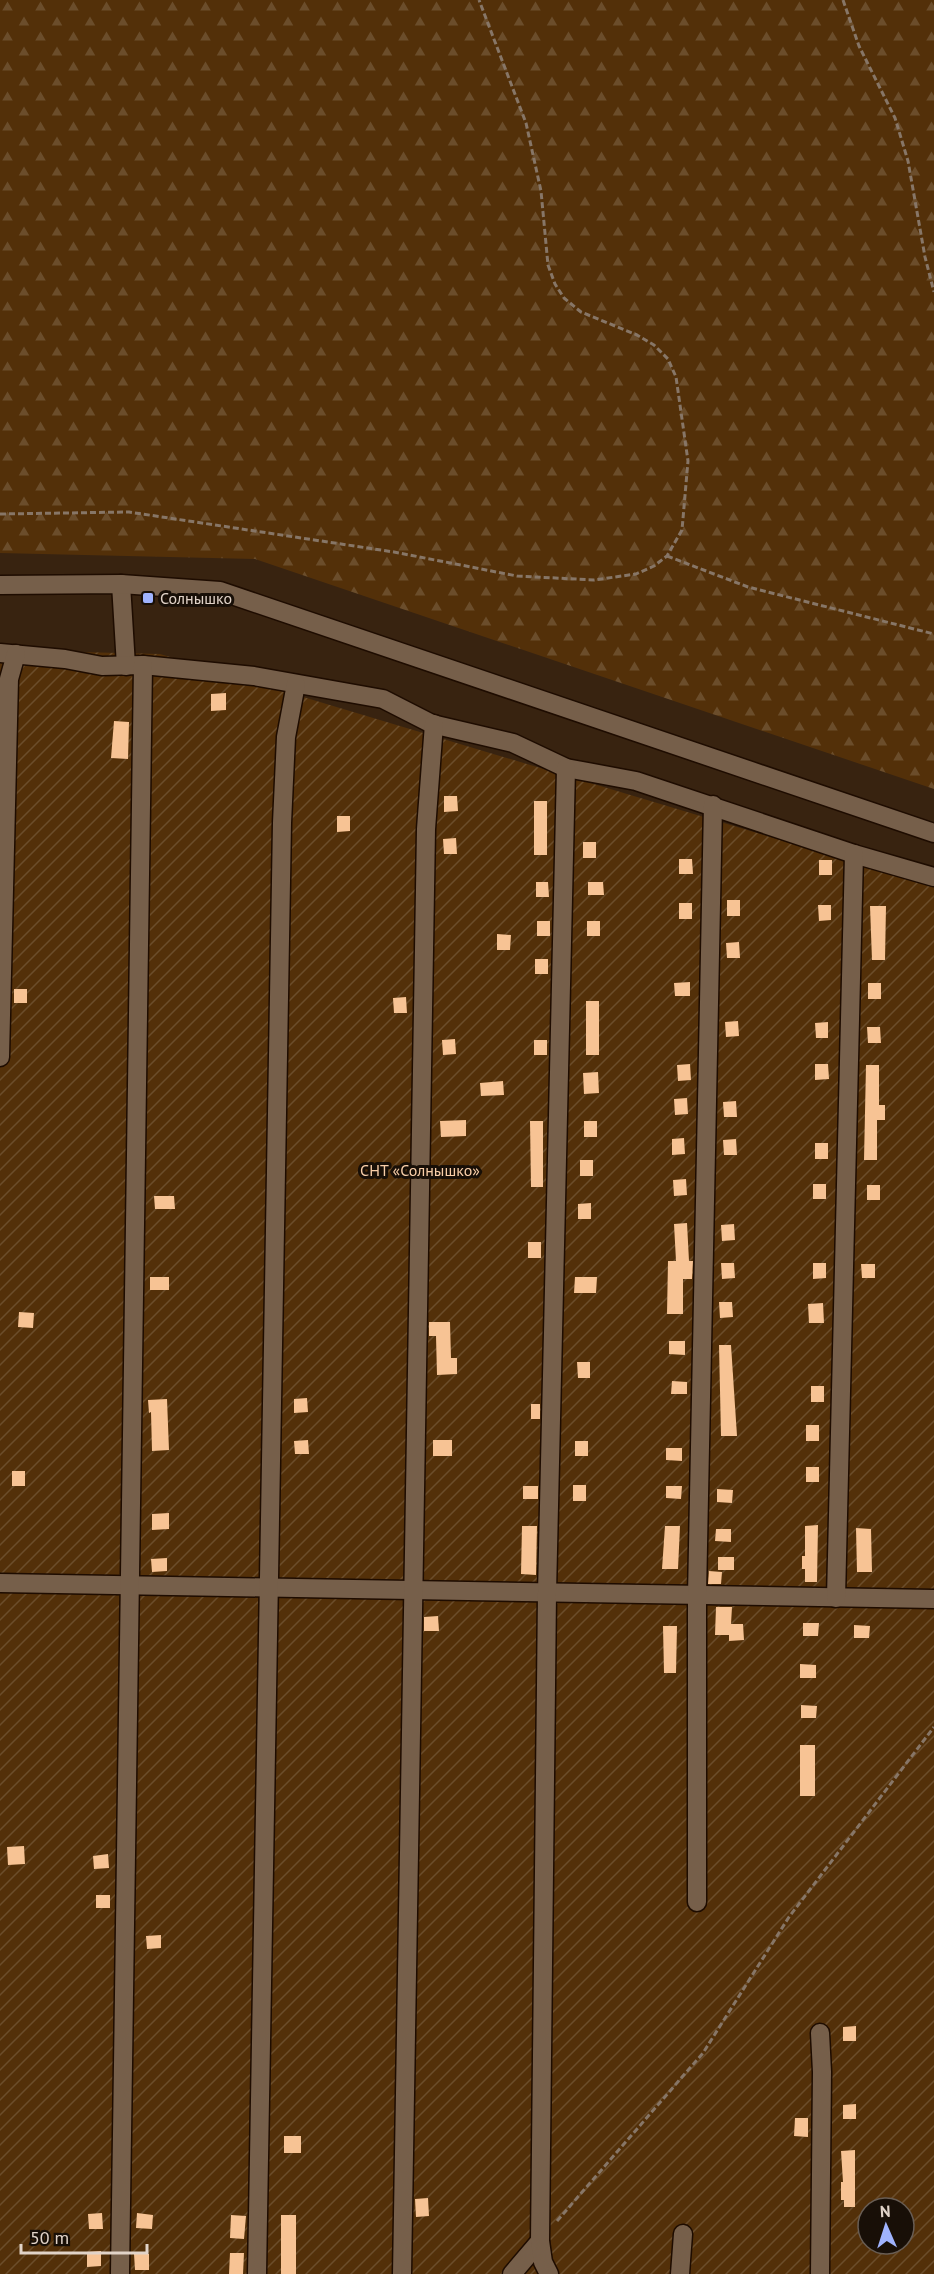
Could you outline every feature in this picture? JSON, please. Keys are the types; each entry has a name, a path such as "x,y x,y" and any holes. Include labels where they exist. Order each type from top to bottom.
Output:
{"street":[{"path":"120,2274 130,1586 134,666 121,584"},
{"path":"0,585 121,584 220,591 934,833"},
{"path":"0,1057 8,653 65,659 102,666 134,666 254,676 383,699 434,724 513,743 566,768 636,781 854,854 934,877"},
{"path":"257,2274 282,823 286,737 296,684"},
{"path":"402,2274 426,829 434,724"},
{"path":"549,2274 543,2262 540,2241 547,1593 566,768"},
{"path":"697,1902 697,1596 713,805"},
{"path":"836,1598 854,854"},
{"path":"0,1583 934,1599"},
{"path":"820,2033 822,2084 820,2274"},
{"path":"680,2274 683,2234"},
{"path":"512,2274 540,2241"}],"path":[{"path":"0,513 129,512 394,552 517,576 594,580 636,574 654,566 667,556 682,530 688,461 676,377 668,359 654,345 637,334 581,312 564,298 555,284 548,265 541,191 526,123 479,0"},
{"path":"843,0 860,46 895,118 908,161 925,257 934,292"},
{"path":"667,556 748,586 934,634"},
{"path":"540,2241 703,2053 789,1917 934,1727"}],"green space":[{"path":"0,0 934,0 934,789 255,559 0,553"},
{"name":"СНТ «Солнышко»","path":"0,650 160,654 934,886 934,2274 0,2274"}],"building":[{"path":"226,693 226,710 211,711 211,694"},
{"path":"114,721 129,722 128,759 111,758"},
{"path":"444,796 457,796 458,811 444,812"},
{"path":"534,801 547,801 547,855 534,855"},
{"path":"337,816 350,816 350,831 337,832"},
{"path":"456,838 457,854 444,854 443,839"},
{"path":"583,842 596,842 596,858 583,858"},
{"path":"679,859 692,859 693,874 679,874"},
{"path":"819,860 832,860 832,875 819,875"},
{"path":"536,882 548,882 549,897 536,897"},
{"path":"588,882 603,882 604,895 588,895"},
{"path":"727,900 740,900 740,916 727,916"},
{"path":"679,903 692,903 692,919 679,919"},
{"path":"818,905 831,905 831,920 819,921"},
{"path":"870,906 886,906 885,960 872,960"},
{"path":"537,921 550,921 550,936 537,936"},
{"path":"587,921 600,921 600,936 587,936"},
{"path":"497,934 511,935 510,950 497,950"},
{"path":"739,942 740,958 727,958 726,943"},
{"path":"535,959 548,959 548,974 535,974"},
{"path":"690,982 690,996 675,996 674,983"},
{"path":"868,983 881,983 881,999 868,999"},
{"path":"14,989 27,989 27,1003 14,1003"},
{"path":"406,997 407,1013 394,1013 393,998"},
{"path":"586,1001 599,1001 599,1055 586,1055"},
{"path":"738,1021 739,1036 726,1037 725,1022"},
{"path":"828,1022 828,1038 816,1038 815,1023"},
{"path":"867,1027 880,1027 881,1043 868,1043"},
{"path":"455,1039 456,1054 443,1055 442,1040"},
{"path":"534,1040 547,1040 547,1055 534,1055"},
{"path":"690,1064 691,1080 678,1081 677,1065"},
{"path":"815,1064 828,1064 829,1079 815,1080"},
{"path":"866,1065 879,1065 879,1105 885,1105 885,1120 877,1120 877,1160 864,1160"},
{"path":"598,1072 599,1093 584,1094 583,1073"},
{"path":"503,1081 504,1095 481,1096 480,1083"},
{"path":"687,1098 688,1114 675,1115 674,1099"},
{"path":"736,1101 737,1117 724,1117 723,1102"},
{"path":"466,1120 466,1136 441,1137 440,1121"},
{"path":"530,1121 543,1121 543,1187 531,1187"},
{"path":"584,1121 597,1121 597,1137 584,1137"},
{"path":"684,1138 685,1154 672,1155 672,1139"},
{"path":"736,1139 737,1155 724,1155 723,1140"},
{"path":"815,1143 828,1143 828,1159 815,1159"},
{"path":"580,1160 593,1160 593,1176 580,1176"},
{"path":"686,1179 687,1195 674,1196 673,1180"},
{"path":"813,1184 826,1184 826,1199 813,1199"},
{"path":"867,1185 880,1185 880,1200 867,1200"},
{"path":"154,1196 174,1196 175,1209 155,1209"},
{"path":"591,1203 591,1219 578,1219 578,1204"},
{"path":"687,1223 689,1261 693,1261 692,1279 683,1279 683,1314 667,1314 668,1261 676,1261 674,1224"},
{"path":"734,1224 735,1240 722,1241 721,1225"},
{"path":"528,1242 541,1242 541,1258 528,1258"},
{"path":"721,1263 734,1263 735,1278 722,1279"},
{"path":"813,1263 826,1263 826,1278 813,1279"},
{"path":"861,1264 875,1264 875,1278 862,1278"},
{"path":"150,1277 169,1277 169,1290 150,1290"},
{"path":"575,1277 597,1277 596,1293 574,1293"},
{"path":"719,1302 732,1302 733,1317 720,1318"},
{"path":"823,1303 824,1323 809,1323 808,1304"},
{"path":"19,1312 34,1313 33,1328 18,1327"},
{"path":"429,1322 450,1322 451,1358 457,1358 457,1374 437,1375 436,1336 429,1336"},
{"path":"669,1341 685,1341 685,1355 669,1354"},
{"path":"719,1345 731,1345 737,1436 721,1436"},
{"path":"577,1362 590,1362 590,1378 578,1378"},
{"path":"672,1381 687,1382 687,1394 671,1394"},
{"path":"811,1386 824,1386 824,1402 811,1402"},
{"path":"307,1398 308,1412 294,1413 294,1399"},
{"path":"167,1399 169,1450 152,1451 151,1412 149,1413 148,1400"},
{"path":"531,1404 540,1404 540,1419 531,1419"},
{"path":"806,1425 819,1425 819,1441 806,1441"},
{"path":"308,1440 309,1454 295,1454 294,1441"},
{"path":"433,1440 452,1440 452,1456 433,1456"},
{"path":"575,1441 588,1441 588,1456 575,1456"},
{"path":"666,1448 682,1448 682,1461 666,1460"},
{"path":"806,1467 819,1467 819,1482 806,1482"},
{"path":"12,1471 25,1471 25,1486 12,1486"},
{"path":"573,1485 586,1485 586,1501 573,1501"},
{"path":"523,1486 538,1486 538,1499 523,1499"},
{"path":"666,1486 682,1486 681,1499 666,1498"},
{"path":"717,1489 733,1490 732,1503 717,1502"},
{"path":"169,1513 169,1529 152,1530 152,1514"},
{"path":"818,1525 817,1582 805,1582 802,1556 805,1556 805,1526"},
{"path":"522,1526 537,1526 536,1575 521,1574"},
{"path":"665,1526 680,1526 678,1569 662,1569"},
{"path":"856,1528 871,1529 872,1572 857,1572"},
{"path":"716,1529 731,1529 731,1542 715,1541"},
{"path":"718,1557 734,1557 734,1570 718,1570"},
{"path":"167,1558 167,1571 152,1572 151,1559"},
{"path":"709,1571 722,1572 721,1584 708,1584"},
{"path":"716,1607 732,1607 731,1624 743,1624 744,1640 729,1641 729,1635 715,1635"},
{"path":"438,1616 439,1631 424,1631 424,1617"},
{"path":"803,1623 819,1623 818,1636 803,1636"},
{"path":"854,1625 870,1626 869,1638 854,1638"},
{"path":"663,1626 677,1626 676,1673 664,1673"},
{"path":"800,1664 816,1665 816,1678 800,1678"},
{"path":"801,1705 817,1706 816,1718 801,1718"},
{"path":"800,1745 815,1745 815,1796 800,1796"},
{"path":"24,1846 25,1864 8,1865 7,1847"},
{"path":"108,1854 109,1868 94,1869 93,1856"},
{"path":"96,1895 110,1895 110,1908 96,1908"},
{"path":"161,1935 161,1948 147,1949 146,1936"},
{"path":"856,2026 856,2041 843,2041 843,2027"},
{"path":"856,2104 856,2119 843,2119 843,2105"},
{"path":"795,2118 808,2118 808,2137 794,2136"},
{"path":"284,2136 301,2136 301,2153 284,2153"},
{"path":"855,2150 855,2207 844,2207 844,2200 841,2200 841,2182 843,2182 841,2151"},
{"path":"428,2198 429,2216 416,2217 415,2199"},
{"path":"102,2213 103,2229 89,2229 88,2214"},
{"path":"137,2213 153,2215 152,2229 136,2228"},
{"path":"231,2215 246,2216 244,2239 230,2238"},
{"path":"281,2215 296,2215 296,2274 281,2274"},
{"path":"101,2251 101,2266 87,2267 87,2252"},
{"path":"230,2253 244,2253 243,2274 229,2274"},
{"path":"134,2254 149,2254 149,2270 135,2270"}],"place":[{"name":"Солнышко","path":"148,598"}]}
